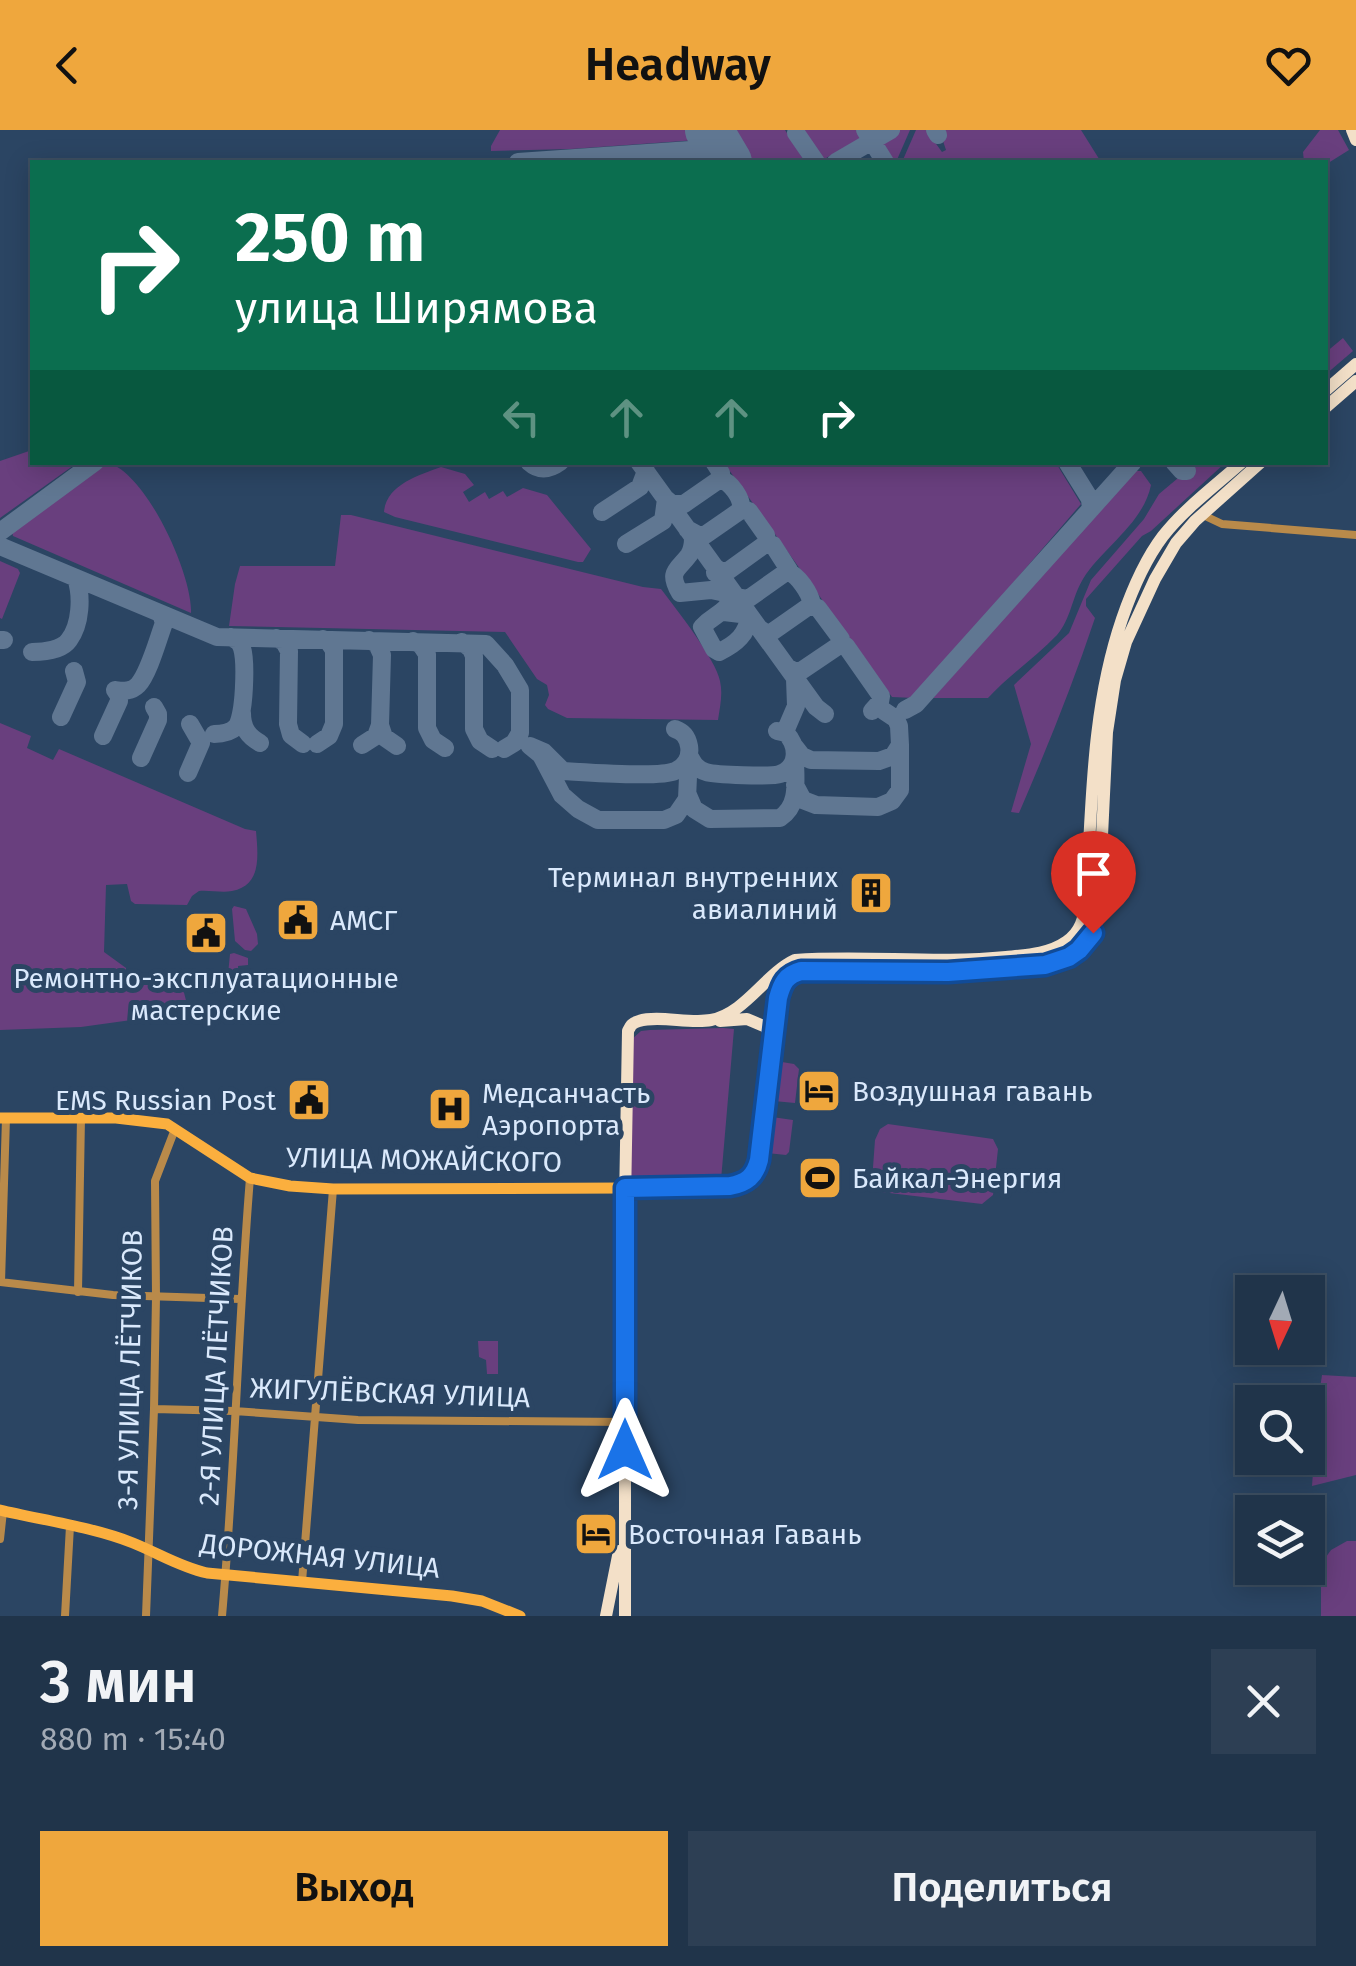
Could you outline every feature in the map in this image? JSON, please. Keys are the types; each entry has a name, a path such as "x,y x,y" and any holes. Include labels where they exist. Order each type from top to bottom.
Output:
{"main road":[{"path":"1352,130 1356,140"},
{"path":"1328,388 1356,364"},
{"path":"1328,405 1356,381"},
{"path":"625,1188 730,1186 740,1185 752,1176 759,1160 781,988 794,973 1020,968 1069,957 1087,942 1098,919 1105,754 1112,696 1136,582 1163,536 1239,465"},
{"path":"700,1021 726,1014 795,960 985,959 1043,952 1072,938 1084,916 1098,717 1108,666 1131,614 1184,532 1258,465"},
{"path":"1148,558 1151,569 1163,564"},
{"path":"626,1616 628,1031 641,1020 747,1020 766,1027 772,1051"},
{"path":"606,1616 626,1519"}],"street":[{"path":"1202,515 1222,524 1356,535"},
{"path":"78,1292 82,1117"},
{"path":"3,1118 0,1282 78,1292 240,1298"},
{"name":"УЛИЦА МОЖАЙСКОГО","path":"3,1118 142,1119 167,1124 250,1178 290,1186 625,1188"},
{"name":"3-Я УЛИЦА ЛЁТЧИКОВ","path":"146,1616 154,1409 155,1181 174,1129"},
{"name":"2-Я УЛИЦА ЛЁТЧИКОВ","path":"222,1616 250,1178"},
{"path":"302,1582 333,1189"},
{"name":"ЖИГУЛЁВСКАЯ УЛИЦА","path":"154,1409 234,1410 358,1420 625,1422"},
{"path":"0,1540 1,1510"},
{"name":"ДОРОЖНАЯ УЛИЦА","path":"1,1510 132,1543 198,1571 452,1596 520,1616"},
{"path":"65,1616 70,1526"}],"shaded area":[{"path":"500,130 691,130 697,140 491,151"},
{"path":"726,130 785,130 804,160 745,160"},
{"path":"802,130 856,130 861,138 820,160"},
{"path":"895,130 910,130 897,160 887,160 877,140"},
{"path":"916,130 926,130 942,152 946,150 945,130 1081,130 1100,160 903,160"},
{"path":"1320,130 1338,130 1349,150 1328,163 1328,160 1304,160 1303,152"},
{"path":"1343,338 1353,351 1328,372 1328,350"},
{"path":"30,451 30,465 74,465 0,518 0,461"},
{"path":"101,465 111,465 136,483 164,526 184,574 191,613 13,536 12,532"},
{"path":"725,465 1057,465 1081,504 914,698 892,697"},
{"path":"1194,465 1223,465 1142,536 1086,599 1095,618 1087,643 1019,813 1011,812 1031,744 1014,685 1069,633 1091,580 1144,519 1159,494"},
{"path":"441,467 465,474 474,485 463,492 469,502 485,492 489,499 503,491 507,497 523,488 547,495 591,549 583,562 578,562 384,512 397,488"},
{"path":"1134,471 1141,471 1151,485 1147,499 1083,579 1057,635 988,698 933,698"},
{"path":"341,515 661,589 695,634 717,672 721,691 718,720 567,718 545,705 547,685 537,679 505,632 229,626 240,566 335,566"},
{"path":"0,561 20,573 2,619 0,618"},
{"path":"0,723 31,736 27,748 53,760 59,749 256,831 256,868 242,888 228,892 199,891 187,905 135,904 127,884 106,885 104,952 126,968 126,979 181,981 189,1012 81,1027 0,1030"},
{"path":"234,906 246,909 257,934 258,944 251,951 235,941"},
{"path":"230,954 248,958 248,965 238,966 238,970 248,970 248,984 242,990 227,985"},
{"path":"734,1029 721,1180 630,1182 631,1040 641,1031"},
{"path":"782,1062 799,1069 795,1103 774,1101 778,1065"},
{"path":"772,1117 793,1120 786,1155 767,1153"},
{"path":"888,1124 993,1139 998,1149 993,1195 982,1204 881,1192 872,1181 875,1140 880,1129"},
{"path":"478,1341 498,1341 498,1374 487,1374 486,1360 479,1357"},
{"path":"1322,1375 1356,1377 1356,1475 1312,1486 1313,1475 1325,1475 1325,1385 1320,1385"},
{"path":"1347,1541 1356,1541 1356,1616 1321,1616 1325,1558"}],"taxiway":[{"path":"865,130 884,160"},
{"path":"839,160 891,130"},
{"path":"935,130 938,135"},
{"path":"796,133 815,160"},
{"path":"547,160 719,148"},
{"path":"0,532 91,465"},
{"path":"534,465 555,465"},
{"path":"641,465 816,707 825,714"},
{"path":"626,544 663,521 666,499 672,504 684,504 720,479 716,465"},
{"path":"1069,465 1090,499 1091,509"},
{"path":"905,710 916,704 1130,465"},
{"path":"1177,465 1187,471"},
{"path":"602,512 640,487 646,471"},
{"path":"687,529 705,535 741,510 735,492 720,479"},
{"path":"715,573 715,567 728,571 767,541 749,511 741,510"},
{"path":"693,538 690,553 674,575 680,593 711,590 735,595 727,607 702,627 719,652 740,638 749,615 724,612"},
{"path":"737,597 748,599 789,570 773,545 764,545"},
{"path":"0,546 217,637 486,644 520,690 520,733 504,749"},
{"path":"760,629 772,632 812,604 803,585 788,572"},
{"path":"32,652 57,648 73,633 79,610 76,578"},
{"path":"787,667 801,671 841,644 818,608 811,606"},
{"path":"103,736 119,701 115,690 133,689 146,672 164,623 161,614"},
{"path":"214,734 234,729 241,712 243,655 240,643 231,637"},
{"path":"276,638 289,651 288,724 291,735 303,744"},
{"path":"317,744 329,736 334,724 334,650 323,639"},
{"path":"369,640 377,644 382,655 380,725 384,737 397,746"},
{"path":"413,641 427,654 427,728 433,740 445,748"},
{"path":"462,642 474,656 474,729 480,741 492,749"},
{"path":"840,646 846,646 881,696 872,711"},
{"path":"61,717 77,682 74,671"},
{"path":"787,727 796,706 795,679"},
{"path":"141,758 158,720 154,707"},
{"path":"795,747 811,760 879,761 893,756 900,745 899,726 884,711"},
{"path":"242,713 246,731 260,743"},
{"path":"188,773 201,743 190,724"},
{"path":"362,745 376,736 380,725"},
{"path":"675,729 686,737 689,754 682,767 667,773 563,771 544,752 530,746 541,755 562,795 598,820 664,820 676,815 687,799 689,754"},
{"path":"689,755 706,772 780,774 791,766 794,750 786,733 777,731"},
{"path":"795,785 803,800 816,805 878,807 892,801 900,790 900,745"},
{"path":"688,795 694,809 710,819 780,818 794,799 795,758"}],"runway":[{"path":"709,130 727,160"}],"place":[{"name":"Терминал внутренних авиалиний","path":"871,893"},
{"name":"АМСГ","path":"298,920"},
{"name":"Ремонтно-эксплуатационные мастерские","path":"206,933"},
{"name":"Воздушная гавань","path":"819,1091"},
{"name":"EMS Russian Рost","path":"309,1100"},
{"name":"Медсанчасть Аэропорта","path":"450,1109"},
{"name":"Байкал-Энергия","path":"820,1178"},
{"name":"Восточная Гавань","path":"596,1534"}],"route":[{"path":"625,1450 625,1188 730,1186 740,1185 752,1176 759,1160 778,998 784,980 801,971 948,972 1045,965 1069,957 1093,933"}]}
